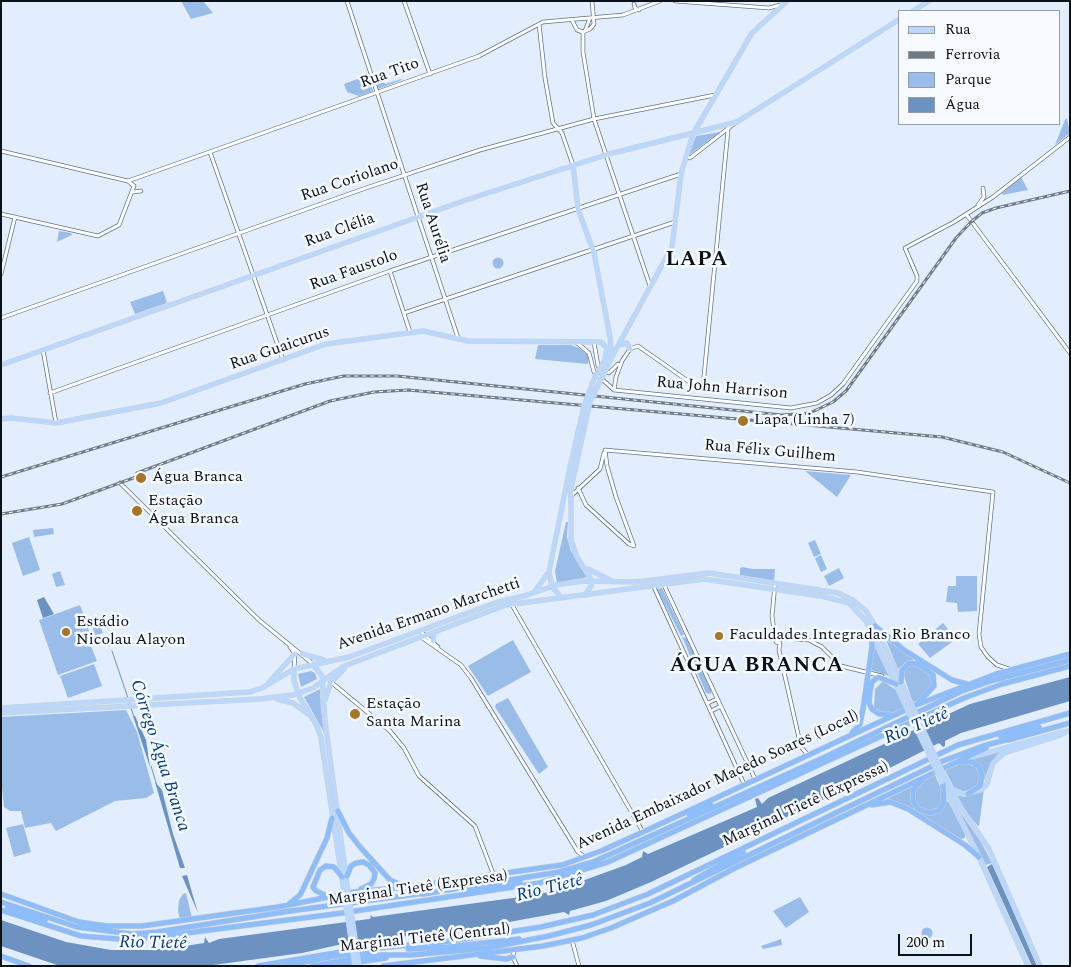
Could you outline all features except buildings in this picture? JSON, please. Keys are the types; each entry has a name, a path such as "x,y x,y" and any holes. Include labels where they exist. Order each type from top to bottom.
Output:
{"highway":[{"path":"875,626 886,637 952,680 967,684"},
{"path":"851,734 861,719 872,647 871,632"},
{"name":"Avenida Embaixador Macedo Soares (Local)","path":"224,915 284,906 336,894 406,887 541,869 576,860 672,819 895,714 918,708 967,684 1010,669 1070,654"},
{"path":"1,902 57,921 93,930 121,934 158,932 290,911 423,894 570,870 608,856 906,717 918,708 1053,658"},
{"path":"972,695 982,688 1070,660"},
{"path":"895,714 876,713 869,703 872,682 876,678 883,677 898,683 902,670 909,663 918,664 933,675 934,686 918,708"},
{"path":"985,682 1059,664"},
{"name":"Marginal Tietê (Expressa)","path":"1,909 55,929 108,940 161,938 524,887 596,866 972,695 1070,666"},
{"name":"Marginal Tietê (Expressa)","path":"258,966 347,951 452,941 560,923 612,908 773,835 958,746 1070,713"},
{"path":"925,769 972,750 1070,721"},
{"path":"925,769 983,743 1070,721"},
{"path":"384,966 514,950 572,940 644,915 735,868 949,764 1009,739"},
{"path":"949,764 968,761 979,767 982,775 980,786 968,794"},
{"name":"Marginal Tietê (Central)","path":"312,966 375,955 411,955 487,948 561,933 624,913 693,882 925,769"},
{"path":"926,776 913,790 914,804 921,810 933,812 942,807 945,800 944,782"},
{"path":"672,819 728,800"},
{"path":"862,807 883,802 898,804 966,845 979,857"},
{"path":"338,811 349,834 390,880 406,887"},
{"path":"284,906 300,895 327,838 332,818"},
{"path":"735,868 818,821"},
{"path":"693,882 697,876 768,840 773,835"},
{"path":"328,896 316,891 313,886 320,870 326,866 334,867 344,876 351,866 359,862 367,863 374,870 375,876 371,884 354,892"},
{"path":"452,897 460,893 542,877 547,874"},
{"path":"423,894 489,879 495,875"},
{"path":"1,895 70,920 106,926 142,926 224,915 290,911"},
{"path":"1,909 51,922 57,921"},
{"path":"191,927 294,917 304,918"},
{"path":"408,949 456,946 561,933"},
{"path":"408,949 452,941"},
{"path":"487,948 551,944"},
{"name":"Marginal Tietê (Central)","path":"286,966 348,954 408,949"},
{"path":"330,966 411,955"},
{"path":"475,955 506,959 513,957"},
{"path":"1,956 29,966"},
{"path":"14,961 18,966"},
{"path":"410,966 417,962"}],"main road":[{"path":"562,598 552,587 549,572 583,411 594,379 623,334 672,247 681,174 692,134 752,34 785,1"},
{"path":"915,10 929,1"},
{"path":"770,8 772,14"},
{"name":"Rua Clélia","path":"1,365 417,217 573,165 737,122 898,20"},
{"path":"699,122 702,127 708,130"},
{"path":"680,137 685,140 688,146"},
{"path":"573,165 578,209 593,250 612,349 590,402 570,497 571,540 577,557 586,568 592,581 585,594"},
{"name":"Rua Guaicurus","path":"1,419 11,418 56,423 173,401 326,344 410,332 426,331 468,341 594,341"},
{"path":"594,341 601,342 612,349"},
{"path":"612,349 626,342 630,345 630,349"},
{"path":"586,568 616,582"},
{"path":"534,593 549,572"},
{"name":"Avenida Ermano Marchetti","path":"1,708 254,691 294,669 333,661 498,602 552,587 574,582 616,582 709,573 849,603 863,616 898,683 944,782"},
{"name":"Avenida Ermano Marchetti","path":"271,698 299,693 322,681 336,670 355,662 512,605 653,584 704,579 849,597 866,611 875,626 898,683"},
{"path":"433,641 434,632"},
{"path":"267,685 295,654"},
{"path":"302,654 333,661"},
{"path":"324,709 331,682 339,672 355,662"},
{"path":"313,664 321,672 344,876"},
{"path":"294,669 294,681 321,738 332,818 346,885 359,966"},
{"path":"48,705 56,698"},
{"path":"1,713 271,698 293,703 311,715"},
{"path":"965,758 1069,731"},
{"path":"944,782 956,792 968,794 981,790 987,781 990,768 998,757 1029,742"},
{"path":"987,781 992,785"},
{"path":"944,782 1028,966"},
{"path":"950,787 989,849 1040,966"},
{"path":"346,885 355,966"}],"street":[{"name":"Rua Aurélia","path":"347,1 458,339"},
{"path":"404,1 430,74"},
{"path":"584,32 592,26 592,1"},
{"name":"Rua Tito","path":"128,181 479,56 540,24 624,15 660,1"},
{"path":"675,1 770,8 776,8 785,1"},
{"path":"634,4 635,8 640,10"},
{"path":"572,20 575,29 584,32"},
{"path":"540,24 545,78 553,123 562,133 573,165"},
{"path":"584,32 583,52 594,119 650,286"},
{"name":"Rua Coriolano","path":"1,318 403,175 557,128 715,95"},
{"path":"686,156 690,158 737,122"},
{"path":"594,341 596,362 606,373 612,372 630,349 638,346 695,386 699,388 703,386 728,130"},
{"path":"1070,137 997,195 966,214 1070,353"},
{"path":"1,151 134,184 119,225 96,236 1,214"},
{"path":"210,152 283,360"},
{"name":"Rua Faustolo","path":"50,393 390,271 669,180 681,174"},
{"path":"669,180 679,186"},
{"path":"975,209 984,197 983,188"},
{"path":"132,192 141,191"},
{"name":"Rua John Harrison","path":"614,390 791,408 817,404 843,384 917,281 917,276 905,248 966,214"},
{"path":"1,274 15,217"},
{"path":"404,313 675,222"},
{"path":"390,271 410,332"},
{"path":"575,342 589,353 594,372 614,390"},
{"path":"43,350 56,423"},
{"path":"614,390 616,377 622,361"},
{"path":"578,488 586,505 629,544 634,546 606,466 605,450"},
{"path":"570,497 600,469 605,450"},
{"name":"Rua Félix Guilhem","path":"605,450 856,472 993,492 979,634 984,652 997,665"},
{"path":"775,465 777,459"},
{"path":"120,483 231,593 313,664"},
{"path":"663,583 755,779"},
{"path":"653,584 711,711 742,770 744,784"},
{"path":"775,587 772,625 776,642 795,638 818,644 841,666 883,677"},
{"path":"512,605 643,832"},
{"path":"772,625 781,640 779,650 801,747 808,755"},
{"path":"420,631 461,665 478,688 578,852 588,856"},
{"path":"424,636 433,641 440,649"},
{"path":"776,638 781,640"},
{"path":"290,646 295,654 294,669"},
{"path":"996,674 997,665 1010,669"},
{"path":"331,682 390,731 404,748 419,776 479,831 484,851 495,875"},
{"path":"708,703 718,699"},
{"path":"711,711 721,706"},
{"path":"742,770 748,766"},
{"path":"576,860 578,852"},
{"path":"572,940 580,966"},
{"path":"514,950 513,957 516,966"}],"green space":[{"path":"181,1 203,1 213,13 191,19"},
{"path":"368,75 373,91 359,96 347,92 344,84"},
{"path":"382,77 385,84 402,80 378,89 375,80"},
{"path":"1067,118 1070,133 1055,145 1065,120"},
{"path":"720,132 701,146 689,155 696,136"},
{"path":"1021,177 1028,190 1002,195 1002,193"},
{"path":"59,231 71,233 72,235 57,242"},
{"path":"498,257 504,263 498,269 492,263"},
{"path":"163,291 167,303 135,314 130,302"},
{"path":"538,345 571,345 579,348 589,356 588,364 535,359"},
{"path":"805,471 851,475 837,497"},
{"path":"566,522 568,522 567,537 571,551 588,577 557,583 555,571"},
{"path":"53,528 54,534 34,537 33,530"},
{"path":"29,537 40,570 23,576 12,543"},
{"path":"815,540 821,554 814,557 808,543"},
{"path":"821,555 827,569 821,572 815,558"},
{"path":"740,568 775,569 774,581 740,575"},
{"path":"839,568 844,578 829,586 824,576"},
{"path":"60,571 65,585 56,587 52,574"},
{"path":"956,576 977,576 977,611 958,612 957,603 946,602 948,586 956,586"},
{"path":"662,588 684,634 681,636 657,589"},
{"name":"Estádio Nicolau Alayon","path":"80,605 94,645 91,646 97,661 58,675 39,620"},
{"path":"97,619 103,633 95,636 91,621"},
{"path":"943,623 956,639 930,658 918,644"},
{"path":"682,637 687,638 711,690 711,694 706,693"},
{"path":"513,640 531,672 488,696 468,666"},
{"path":"886,640 915,659 906,662 898,669"},
{"path":"874,645 889,676 871,670"},
{"path":"94,664 102,686 68,698 60,676"},
{"path":"914,664 931,673 934,682 929,692 913,703 903,673 906,666"},
{"path":"311,671 315,673 317,679 301,687 298,674"},
{"path":"883,681 896,690 904,708 898,712 884,713 874,708 875,689"},
{"path":"320,689 321,710 325,734 304,697"},
{"path":"508,698 548,767 539,774 495,707 496,704"},
{"path":"126,710 137,732 154,793 146,798 115,801 56,831 51,823 25,828 21,811 10,811 4,807 1,778 1,717"},
{"path":"1006,749 998,754 990,764 982,787 984,776 971,758"},
{"path":"963,763 974,766 980,774 978,784 972,790 963,793 954,788 945,770"},
{"path":"935,775 942,791 943,801 939,807 929,811 920,808 914,798 915,789 922,781"},
{"path":"913,786 911,791 921,812 940,811 948,801 965,834 965,838 961,839 907,806 885,800"},
{"path":"984,789 978,826 956,795 965,797"},
{"path":"958,809 981,842 992,863 986,865"},
{"path":"23,824 31,852 14,857 6,828"},
{"path":"186,893 192,918 180,920 179,900"},
{"path":"800,897 809,912 786,928 773,911"},
{"path":"927,927 933,933 927,939 921,933"},
{"path":"781,939 782,945 763,949 761,946"}],"water":[{"path":"44,597 54,614 43,618 37,600"},
{"path":"1070,677 1070,701 961,733 945,741 945,746 943,747 939,743 866,780 866,784 862,781 651,882 606,901 570,911 569,915 564,912 465,930 400,937 395,938 393,944 390,945 388,939 379,941 377,945 375,942 367,944 347,943 302,953 206,966 60,966 1,946 1,920 66,942 111,950 149,950 170,948 171,945 172,948 204,943 205,937 209,943 219,939 369,919 371,918 370,915 373,917 535,895 557,890 626,865 642,857 643,851 648,854 757,807 755,799 758,798 762,804 768,798 970,704"},
{"path":"133,716 135,716 146,740 150,767"},
{"path":"155,782 162,790 173,834 185,868 180,868"},
{"path":"992,864 1037,966 1032,966 987,867"},
{"path":"187,875 195,903 198,913 182,876"}],"waterway":[{"name":"Córrego Água Branca","path":"112,651 128,698"},
{"name":"Córrego Água Branca","path":"129,702 134,717"},
{"name":"Córrego Água Branca","path":"151,766 157,786"}],"railway":[{"path":"1,477 305,384 344,376 397,376 782,415 810,413 833,402 846,391 956,238 971,222 982,213 996,208 1070,191"},
{"path":"137,473 330,401 374,392 408,390 942,437 1003,452 1070,483"},
{"path":"1,514 62,504 136,477"}],"place":[{"name":"Lapa (Linha 7)","path":"743,421"},
{"name":"Água Branca","path":"141,478"},
{"name":"Estação Água Branca","path":"137,511"},
{"name":"Estádio Nicolau Alayon","path":"66,632"},
{"name":"Faculdades Integradas Rio Branco","path":"719,636"},
{"name":"Estação Santa Marina","path":"355,714"}],"district":[{"name":"LAPA","path":"697,261"},
{"name":"ÁGUA BRANCA","path":"757,667"}],"water label":[{"name":"Rio Tietê","path":"917,727"},
{"name":"Rio Tietê","path":"550,889"},
{"name":"Rio Tietê","path":"153,944"}]}
